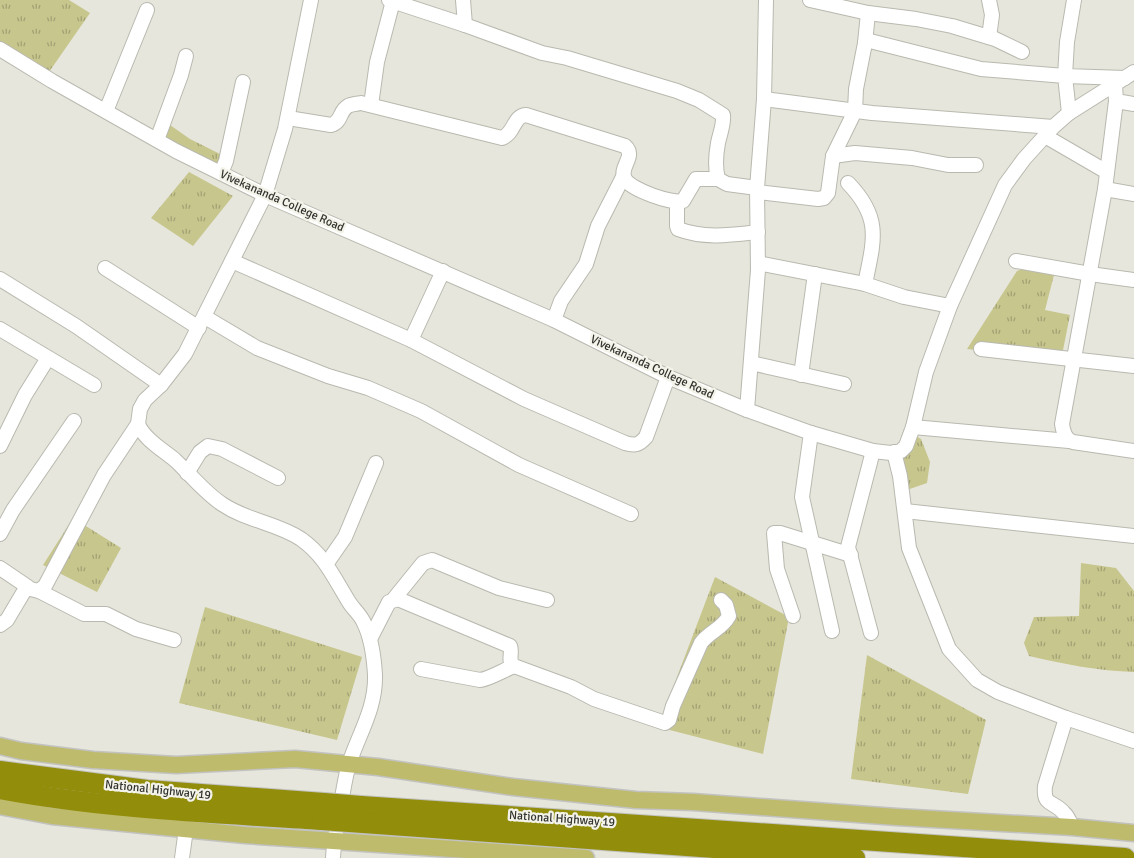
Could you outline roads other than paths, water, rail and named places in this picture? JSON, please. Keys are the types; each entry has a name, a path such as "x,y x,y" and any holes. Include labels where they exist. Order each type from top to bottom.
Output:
{"highway":[{"name":"National Highway 19","path":"0,771 323,811"},
{"path":"0,789 75,801 158,809 323,811 855,858"},
{"name":"National Highway 19","path":"362,814 1125,858"}],"main road":[{"path":"0,746 93,760 176,765 295,759 349,763 513,787 636,800 693,802 897,818 1072,827 1134,833"},
{"path":"0,806 52,816 186,830 586,858"}],"street":[{"path":"0,625 6,620 24,590 45,586 104,475 138,424 140,409 145,400 178,366 202,322 265,195 288,118 311,0"},
{"path":"463,0 465,25"},
{"path":"748,410 758,263 757,190 764,99 766,0"},
{"path":"810,0 868,13 934,23 989,37 1022,52"},
{"path":"989,0 992,15 989,37"},
{"path":"1069,113 1065,76 1067,42 1074,0"},
{"path":"371,105 377,62 391,1 542,53 567,58 677,91 699,100 723,115 724,121 718,143 716,172 718,179"},
{"path":"106,112 147,10"},
{"path":"623,177 627,182 652,196 677,203 683,201 696,179 718,179 726,184 757,190 810,198 824,198 828,193 833,156 855,111 856,89 865,43 868,13"},
{"path":"865,43 870,41 881,43 981,69 1065,76 1124,78"},
{"name":"Vivekananda College Road","path":"0,49 52,81 176,151 265,195 554,320 668,377 748,410 811,433 874,451 894,452"},
{"path":"157,140 165,114 176,90 186,56"},
{"path":"1068,441 1062,424 1108,172 1116,101 1124,78"},
{"path":"1124,78 1069,113 1049,131 1024,159 1005,185 950,306 926,372 914,427 906,446 901,451 894,452 900,476 910,548 950,649 958,660 985,686 1029,705 1134,741"},
{"path":"221,173 226,160 243,82"},
{"path":"764,99 855,111 1049,131 1108,172"},
{"path":"1116,101 1134,104"},
{"path":"288,118 331,125 340,120 344,109 348,106 361,103 502,138 510,134 521,115 526,115 625,146 630,152 630,156 623,170 623,177 598,226 586,264 562,301 554,320"},
{"path":"833,156 855,153 912,158 948,165 976,165"},
{"path":"848,183 864,202 872,222 872,242 865,284"},
{"path":"1105,189 1134,194"},
{"path":"677,203 677,226 678,229 684,232 716,236 758,232"},
{"path":"232,261 411,340 524,399 625,444 635,446 640,444 646,437 668,377"},
{"path":"1016,261 1134,280"},
{"path":"758,263 865,284 904,297 950,306"},
{"path":"105,268 202,322 257,348 328,376 368,388 421,411 519,465 564,483 631,514"},
{"path":"411,340 443,271"},
{"path":"801,375 815,274"},
{"path":"0,279 76,326 161,385"},
{"path":"0,329 94,385"},
{"path":"981,349 1134,366"},
{"path":"0,446 25,395 48,358"},
{"path":"751,363 844,384"},
{"path":"0,534 13,510 74,421"},
{"path":"138,424 145,435 223,505 257,521 273,525 301,539 326,563 348,602 364,623 370,639 374,661 375,690 366,722 349,763 334,841 333,858"},
{"path":"914,427 1068,441 1090,446 1134,451"},
{"path":"811,433 802,497 832,631"},
{"path":"188,473 200,452 208,446 222,449 278,478"},
{"path":"871,633 848,546 874,451"},
{"path":"326,563 345,537 376,463"},
{"path":"905,511 1134,536"},
{"path":"793,616 777,569 774,535 776,532 851,555"},
{"path":"370,639 385,607 423,563 432,560 499,588 547,600"},
{"path":"0,568 33,589 78,612 106,614 136,629 174,640"},
{"path":"393,600 398,599 504,643 511,649 510,661 514,666 571,686 594,699 652,720 667,722 702,643 707,636 723,626 729,616 726,605 721,600"},
{"path":"421,669 480,680 514,666"},
{"path":"1066,718 1045,786 1044,796 1047,801 1065,814 1072,827"},
{"path":"182,858 186,830"}]}
